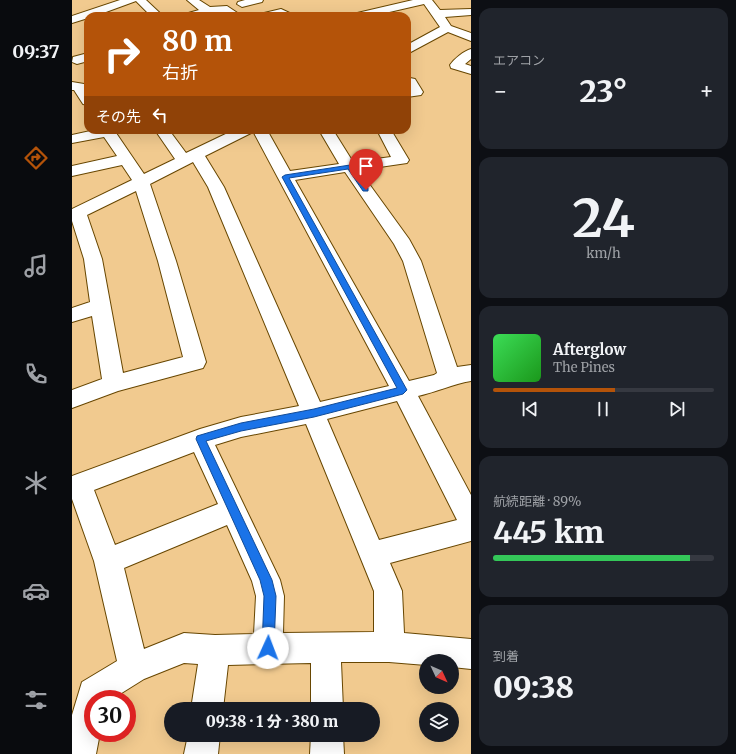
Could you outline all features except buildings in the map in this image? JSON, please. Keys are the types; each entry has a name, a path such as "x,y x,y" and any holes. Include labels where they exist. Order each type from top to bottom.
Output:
{"street":[{"path":"96,12 131,0"},
{"path":"140,0 153,12"},
{"path":"192,0 208,11"},
{"path":"204,12 223,8 240,2 258,0"},
{"path":"262,0 283,12"},
{"path":"374,12 427,0 447,28 471,37"},
{"path":"223,8 230,12"},
{"path":"437,14 471,12"},
{"path":"72,20 84,16"},
{"path":"411,48 447,28"},
{"path":"471,53 456,64 471,70"},
{"path":"72,86 79,87 84,99"},
{"path":"72,139 94,134"},
{"path":"72,399 114,384 195,362 167,261 141,182 109,134"},
{"path":"166,134 190,158 216,188 314,413 388,591 389,647"},
{"path":"262,134 403,390 471,521"},
{"path":"329,134 403,243 412,261 449,376"},
{"path":"285,177 402,160 386,134"},
{"path":"114,384 92,259 75,214 190,158 220,135"},
{"path":"72,171 126,160"},
{"path":"72,315 101,306"},
{"path":"134,668 108,561 75,485 200,439 241,427 314,413 403,390 441,382 449,376 471,373"},
{"path":"200,439 266,580 270,596 268,648"},
{"path":"108,561 233,510"},
{"path":"372,555 471,528"},
{"path":"326,647 327,702"},
{"path":"79,754 82,700 134,668 184,648 215,650 389,647 471,654"},
{"path":"208,702 215,650"},
{"path":"201,754 203,742"},
{"path":"327,742 327,754"}],"route":[{"path":"268,648 270,596 266,580 200,439 241,427 314,413 403,390 323,243 285,177 350,167 366,190"}]}
